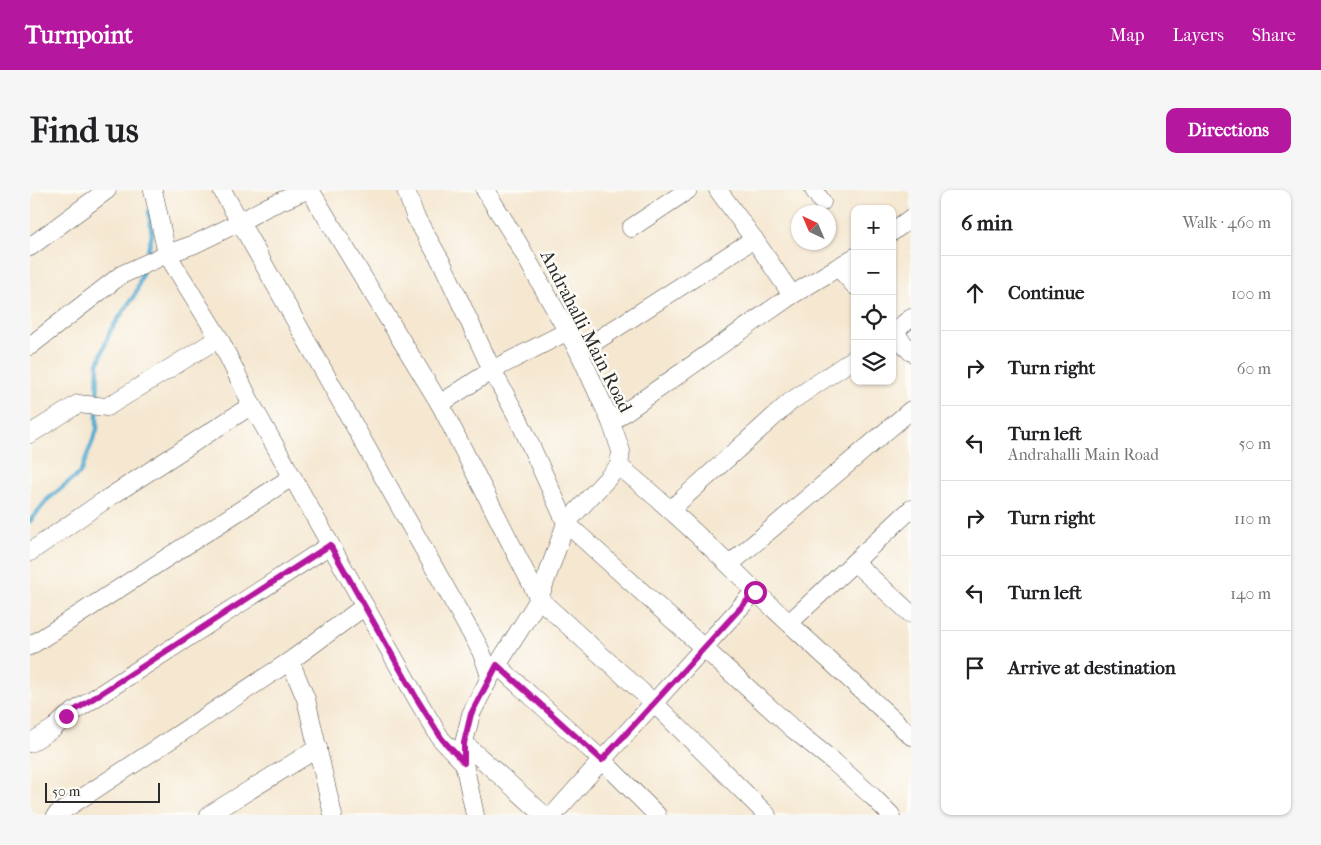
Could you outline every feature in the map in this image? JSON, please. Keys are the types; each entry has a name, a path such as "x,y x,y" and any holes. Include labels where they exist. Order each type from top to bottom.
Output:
{"street":[{"path":"30,247 107,190"},
{"path":"153,190 167,254 219,338 252,406 412,691 442,739 464,763"},
{"path":"222,190 478,644 484,658 494,671 602,760 657,815"},
{"path":"30,346 121,275 167,254 195,244 267,207 308,190 440,404 539,599 654,702 767,815"},
{"path":"406,190 415,216 443,265 492,370 519,420 566,523 793,729 834,762 891,815"},
{"name":"Andrahalli Main Road","path":"485,190 518,243 579,352 611,422 621,451 619,466"},
{"path":"631,228 688,190"},
{"path":"718,190 792,295"},
{"path":"896,229 911,218"},
{"path":"579,352 754,239"},
{"path":"611,422 792,295 851,259"},
{"path":"838,267 851,282"},
{"path":"896,330 911,318"},
{"path":"440,404 492,370 568,331"},
{"path":"896,335 911,352"},
{"path":"30,434 78,404 107,407 219,338"},
{"path":"670,510 790,402 851,361"},
{"path":"30,552 102,502 252,406"},
{"path":"729,565 911,410"},
{"path":"475,815 464,763 464,743 471,714 494,671 539,599 566,523 619,466 670,510 755,592 911,736"},
{"path":"30,646 292,476"},
{"path":"789,623 911,509"},
{"path":"30,743 54,728 66,716 330,545"},
{"path":"854,562 911,614"},
{"path":"553,815 755,592"},
{"path":"56,815 290,661 365,606"},
{"path":"290,661 306,699 333,815"},
{"path":"464,743 544,815"},
{"path":"210,815 318,748"}],"waterway":[{"path":"146,258 152,235 149,211"},
{"path":"97,403 98,364 110,331 136,293 143,270"},
{"path":"30,521 48,499 80,473 97,430 97,411"}],"route":[{"path":"66,716 330,545 417,699 442,739 464,763 464,743 471,714 497,665 602,760 755,592"}]}
